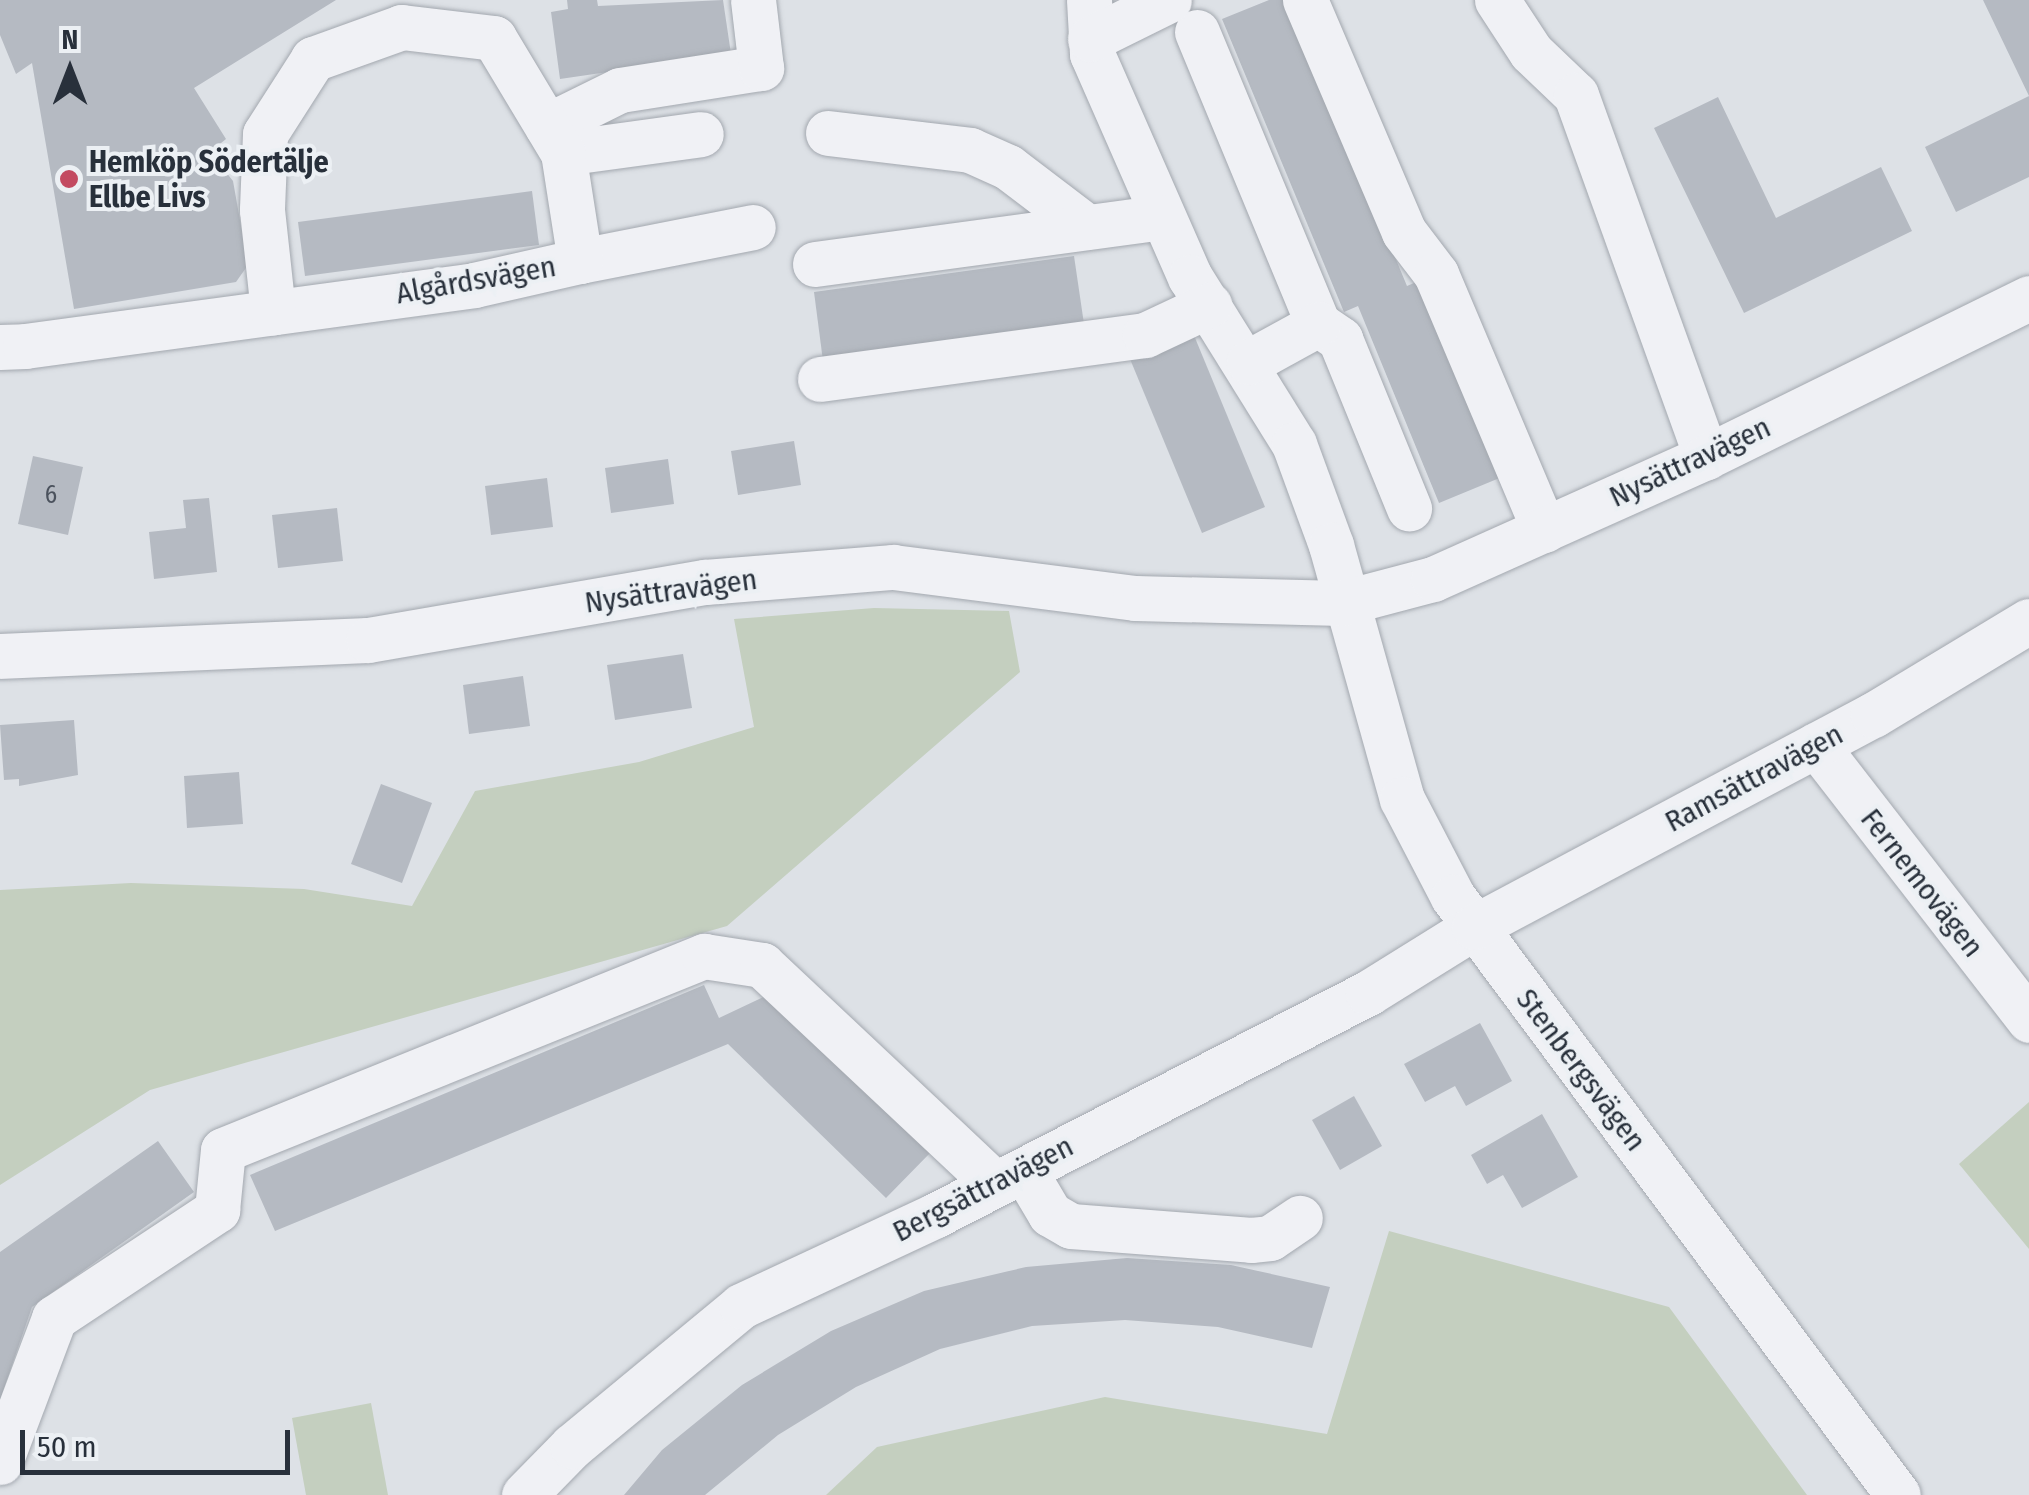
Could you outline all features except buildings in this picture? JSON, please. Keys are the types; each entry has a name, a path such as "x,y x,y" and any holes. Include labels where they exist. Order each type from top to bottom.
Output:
{"street":[{"path":"555,140 620,90 761,68 753,0"},
{"path":"1305,0 1404,232 1436,274 1544,530"},
{"path":"1497,0 1531,52 1576,95 1706,457"},
{"path":"1342,603 1331,545 1294,444 1248,362 1209,305 1163,217 1089,19 1183,16 1318,324 1340,340 1409,508"},
{"name":"Algårdsvägen","path":"0,347 273,312 474,285 580,261 555,140 494,38 402,27 313,59 266,134 262,210 273,312"},
{"path":"828,133 970,150 1008,167 1087,227"},
{"path":"555,140 701,134"},
{"path":"816,264 1163,217"},
{"path":"580,261 753,227"},
{"name":"Nysättravägen","path":"0,656 368,640 705,582 893,566 1134,598 1342,603 1433,579 1544,530 1706,457 2029,298"},
{"path":"820,379 1145,334 1209,305"},
{"path":"1248,362 1318,324"},
{"name":"Stenbergsvägen","path":"1342,603 1402,799 1474,927 1898,1495"},
{"name":"Ramsättravägen","path":"1474,927 1816,746 2029,621"},
{"name":"Fernemovägen","path":"1816,746 2029,1020"},
{"name":"Bergsättravägen","path":"524,1495 572,1446 741,1306 1010,1177 1368,992 1474,927"},
{"path":"6,1495 0,1465 54,1318 217,1210 224,1150 704,956 762,965 1050,1214 1071,1226 1251,1240 1270,1238 1300,1218"}],"green space":[{"path":"874,608 1009,611 1020,672 727,926 150,1090 0,1185 0,890 131,883 304,889 412,906 475,791 639,762 754,727 734,619"},
{"path":"2029,1102 2029,1249 1959,1164"},
{"path":"1389,1231 1669,1307 1807,1495 826,1495 877,1447 1105,1397 1327,1434"},
{"path":"371,1403 388,1495 306,1495 292,1418"}],"place":[{"name":"Hemköp Södertälje Ellbe Livs","path":"69,179"}]}
